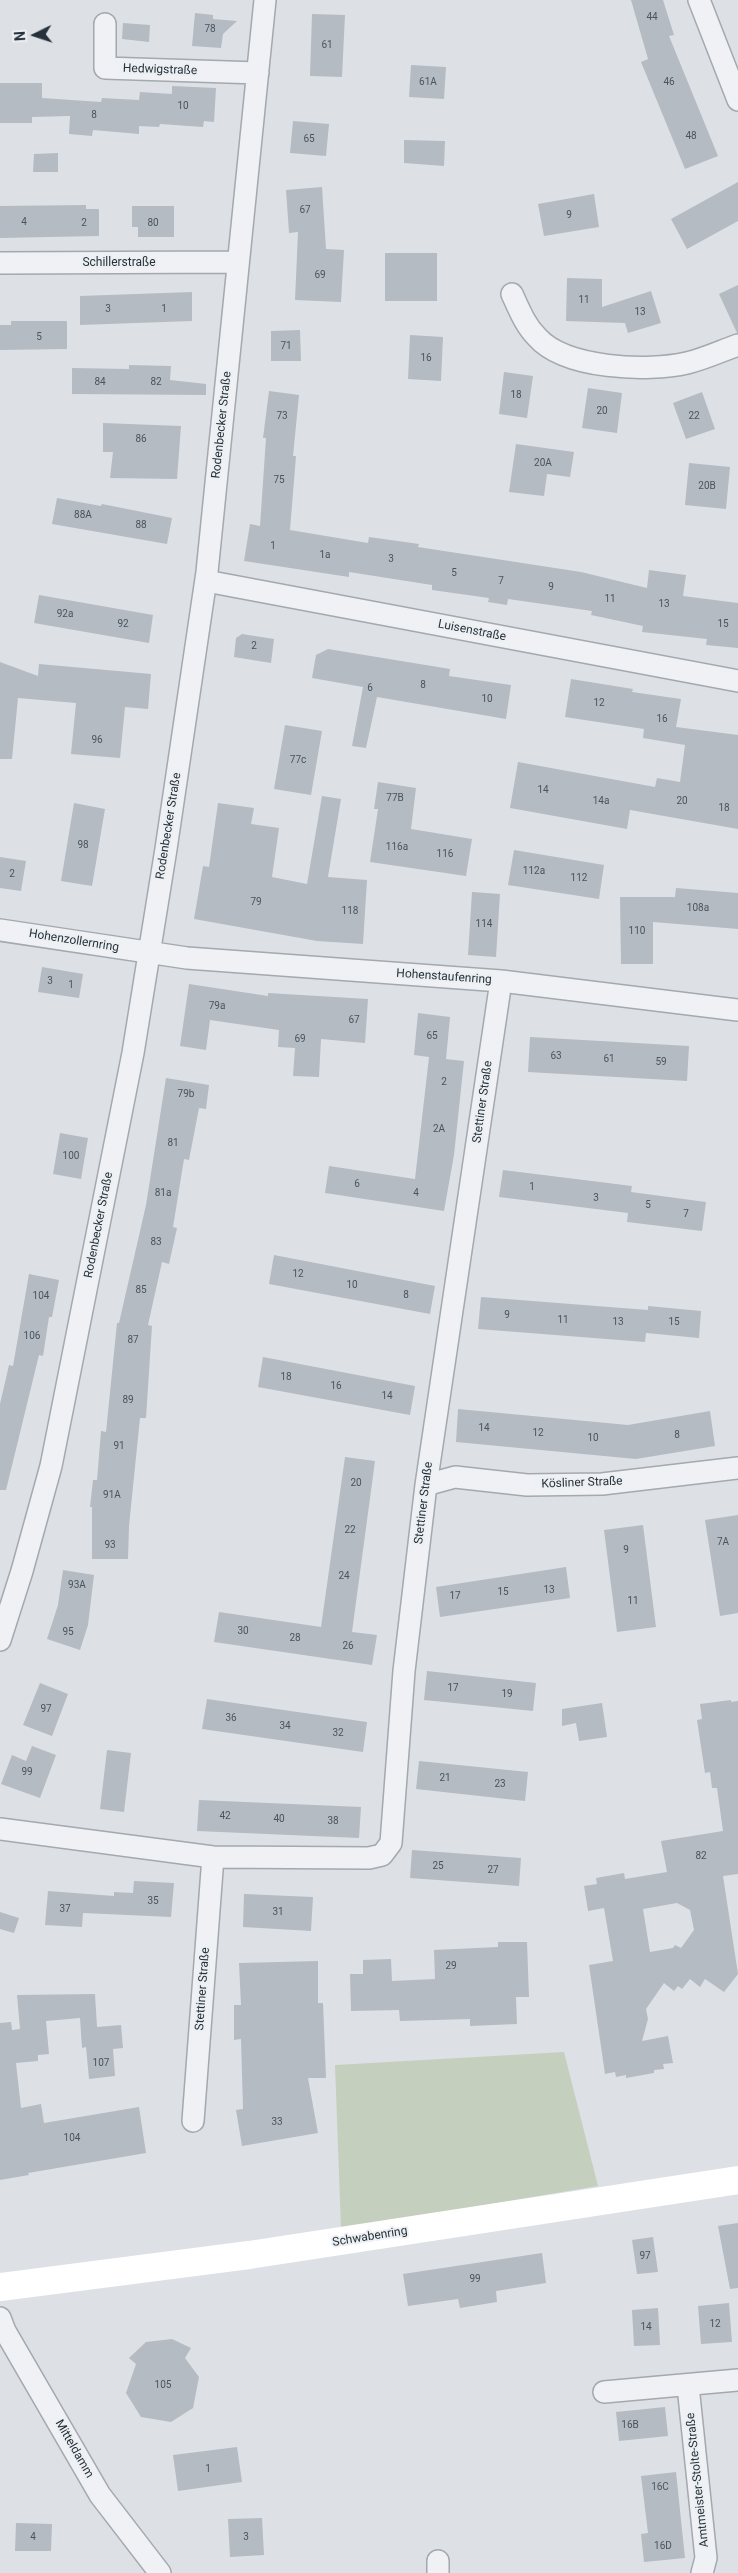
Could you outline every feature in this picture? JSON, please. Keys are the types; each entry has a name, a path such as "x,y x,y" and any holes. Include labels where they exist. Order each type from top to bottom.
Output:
{"street":[{"name":"Rodenbecker Straße","path":"0,1640 22,1572 51,1466 133,1053 206,581 265,0"},
{"path":"699,0 738,100"},
{"name":"Hedwigstraße","path":"105,24 105,68 258,73"},
{"name":"Schillerstraße","path":"0,263 238,262"},
{"path":"512,294 523,318 538,338 561,355 603,364 662,367 688,363 738,345"},
{"name":"Luisenstraße","path":"206,581 738,681"},
{"name":"Hohenzollernring","path":"0,930 148,953"},
{"name":"Hohenstaufenring","path":"148,953 187,958 500,981 738,1010"},
{"name":"Stettiner Straße","path":"0,1829 213,1857 369,1858 382,1855 391,1844 404,1671 426,1485 500,981"},
{"name":"Kösliner Straße","path":"426,1485 455,1477 528,1485 602,1484 738,1468"},
{"name":"Stettiner Straße","path":"193,2121 213,1857"},
{"name":"Schwabenring","path":"0,2286 249,2255 738,2180"},
{"name":"Mitteldamm","path":"0,2318 5,2331 100,2495 160,2573"},
{"path":"604,2392 688,2386 738,2380"},
{"name":"Amtmeister-Stolte-Straße","path":"688,2386 706,2558 702,2573"}],"green space":[{"path":"564,2052 598,2186 341,2229 335,2065"}],"building":[{"path":"631,0 663,0 674,35 669,36 718,156 685,169 641,62 648,59"},
{"path":"195,13 213,15 213,19 237,21 223,34 221,48 192,46"},
{"path":"312,14 345,15 342,77 310,76"},
{"path":"123,23 150,25 149,42 122,39"},
{"path":"411,65 446,67 444,99 409,97"},
{"path":"0,83 42,83 42,98 101,102 102,98 139,100 140,92 172,94 172,86 216,88 214,122 204,121 203,127 160,124 159,127 139,126 139,134 93,130 92,136 69,134 70,116 32,117 32,123 0,123"},
{"path":"293,121 329,124 326,156 290,153"},
{"path":"404,140 445,141 444,166 404,163"},
{"path":"58,153 58,172 33,172 34,154"},
{"path":"738,182 738,221 687,249 671,219"},
{"path":"322,187 326,249 344,250 341,302 295,300 298,232 289,233 286,190"},
{"path":"594,194 599,227 544,236 538,204"},
{"path":"86,205 86,209 99,209 99,236 0,238 0,206"},
{"path":"132,206 174,206 174,237 138,237 138,227 132,227"},
{"path":"385,253 437,253 437,301 385,301"},
{"path":"567,278 602,279 602,307 651,291 661,323 628,333 625,323 566,321"},
{"path":"738,285 738,333 737,333 719,294"},
{"path":"192,292 192,321 80,325 80,296"},
{"path":"11,321 67,321 67,349 0,350 0,325 11,325"},
{"path":"300,330 301,361 271,361 271,331"},
{"path":"410,335 443,337 441,381 408,379"},
{"path":"129,365 171,366 170,380 206,384 206,395 72,394 72,368 129,369"},
{"path":"504,372 533,376 527,418 499,414"},
{"path":"588,388 622,393 617,433 582,428"},
{"path":"269,391 299,395 293,456 296,456 290,530 368,543 369,537 419,544 418,547 581,572 647,588 649,570 686,575 683,596 738,603 738,648 706,645 707,639 642,632 643,626 591,615 592,611 508,599 507,605 488,602 489,598 432,590 432,585 349,572 349,577 244,561 250,524 260,526 266,438 263,438"},
{"path":"702,392 715,429 686,439 673,403"},
{"path":"103,423 181,426 177,479 110,478 113,452 103,452"},
{"path":"516,444 574,452 570,477 547,474 544,496 509,492"},
{"path":"689,463 730,467 726,509 685,505"},
{"path":"57,498 101,506 102,504 172,518 167,544 52,524"},
{"path":"39,595 153,615 149,643 34,623"},
{"path":"242,634 274,639 271,663 234,657 236,638"},
{"path":"328,649 450,669 449,676 511,685 506,719 377,697 366,748 352,746 363,687 312,678 316,655"},
{"path":"0,662 38,676 39,664 151,674 148,709 125,707 120,758 71,754 76,703 18,698 12,759 0,759"},
{"path":"571,679 633,689 632,692 681,699 676,727 738,735 738,829 630,810 627,829 510,808 518,762 655,787 657,778 680,782 685,745 643,738 644,729 565,717"},
{"path":"285,725 322,731 311,795 274,789"},
{"path":"378,782 416,788 411,829 472,839 466,876 370,862 378,809 374,809"},
{"path":"322,796 341,799 328,877 367,880 363,944 317,941 194,919 203,866 209,867 218,803 254,808 251,824 279,828 272,877 307,884"},
{"path":"74,803 105,809 92,886 61,881"},
{"path":"514,850 604,865 599,899 508,885"},
{"path":"0,857 26,861 21,891 0,888"},
{"path":"676,888 738,893 738,929 653,922 653,964 621,964 620,897 675,897"},
{"path":"472,892 500,894 496,957 468,955"},
{"path":"42,967 83,974 79,998 38,992"},
{"path":"189,984 268,996 268,993 368,999 365,1043 321,1039 319,1077 293,1076 295,1048 278,1047 279,1030 210,1020 206,1050 180,1046"},
{"path":"418,1013 450,1017 446,1059 464,1061 454,1155 444,1211 325,1193 329,1166 415,1179 429,1057 414,1055"},
{"path":"530,1037 689,1046 687,1081 528,1072"},
{"path":"166,1078 209,1085 206,1109 199,1108 189,1160 184,1159 173,1227 177,1228 169,1264 162,1262 148,1325 152,1326 146,1418 140,1418 129,1526 128,1559 92,1559 92,1507 90,1507 93,1480 97,1480 101,1431 106,1432 117,1323 119,1323 146,1205"},
{"path":"60,1133 88,1138 81,1179 53,1174"},
{"path":"503,1170 632,1186 631,1192 706,1202 702,1231 627,1222 628,1213 499,1197"},
{"path":"274,1255 435,1286 430,1314 269,1284"},
{"path":"29,1274 59,1280 52,1317 49,1317 43,1356 39,1355 6,1490 0,1490 0,1404 9,1365 13,1366"},
{"path":"481,1297 648,1310 648,1306 701,1311 699,1338 646,1333 645,1342 478,1329"},
{"path":"263,1357 415,1386 410,1415 258,1387"},
{"path":"458,1409 628,1425 710,1411 715,1446 636,1459 456,1442"},
{"path":"345,1457 375,1461 352,1632 377,1635 372,1665 214,1642 219,1612 321,1627"},
{"path":"738,1515 738,1613 720,1616 705,1520"},
{"path":"643,1525 656,1627 617,1632 604,1530"},
{"path":"566,1567 570,1598 440,1617 436,1587"},
{"path":"63,1570 94,1575 88,1625 80,1650 47,1639 58,1605"},
{"path":"427,1671 536,1683 533,1711 424,1700"},
{"path":"40,1683 68,1694 52,1736 23,1725"},
{"path":"207,1699 367,1722 363,1752 202,1729"},
{"path":"731,1700 731,1702 738,1701 738,1874 723,1876 738,1974 724,1992 705,1979 700,1987 690,1979 682,1989 678,1986 674,1991 664,1983 646,2009 648,2019 642,2041 668,2036 673,2063 663,2064 664,2069 654,2070 654,2073 626,2078 626,2075 616,2077 615,2072 605,2074 589,1965 613,1961 604,1908 588,1911 584,1886 597,1884 596,1878 624,1873 625,1879 667,1872 661,1841 723,1831 717,1788 712,1788 710,1772 705,1773 697,1720 702,1719 700,1704","holes":["677,1903 690,1910 694,1930 681,1948 675,1945 673,1948 650,1952 643,1909"]},
{"path":"602,1703 607,1737 579,1741 576,1723 562,1726 562,1709"},
{"path":"32,1746 56,1755 40,1798 1,1784 12,1755 26,1761"},
{"path":"107,1750 131,1753 124,1812 100,1809"},
{"path":"419,1761 528,1772 525,1801 416,1789"},
{"path":"199,1800 361,1807 359,1838 197,1831"},
{"path":"412,1850 521,1858 519,1886 410,1878"},
{"path":"134,1881 174,1883 171,1917 83,1913 82,1927 45,1925 48,1891 114,1896 114,1892 133,1893"},
{"path":"244,1894 313,1897 311,1931 243,1927"},
{"path":"0,1912 19,1918 14,1933 0,1929"},
{"path":"498,1942 527,1942 529,1997 516,1997 517,2024 470,2026 470,2019 400,2021 399,2010 351,2011 350,1974 363,1974 363,1960 391,1959 392,1981 435,1979 434,1950 498,1947"},
{"path":"318,1961 318,2003 323,2003 326,2078 308,2078 318,2133 242,2146 236,2110 243,2109 241,2039 234,2040 234,2005 241,2005 239,1963"},
{"path":"95,1994 97,2027 121,2025 123,2048 113,2049 115,2076 89,2079 86,2047 82,2048 80,2018 46,2021 49,2054 38,2055 38,2061 16,2063 21,2108 41,2104 44,2123 139,2107 146,2153 28,2173 29,2175 0,2180 0,2023 11,2022 12,2030 20,2029 17,1995"},
{"path":"738,2223 738,2288 730,2289 718,2226"},
{"path":"653,2237 658,2272 637,2274 632,2240"},
{"path":"542,2253 546,2283 496,2291 497,2302 460,2308 458,2299 408,2306 403,2274"},
{"path":"729,2303 732,2342 701,2344 698,2306"},
{"path":"658,2308 660,2345 634,2346 632,2310"},
{"path":"172,2339 191,2348 185,2358 199,2377 193,2408 171,2422 141,2417 126,2393 136,2364 129,2358 146,2342"},
{"path":"665,2407 668,2436 619,2441 616,2412"},
{"path":"237,2447 242,2482 178,2491 173,2455"},
{"path":"676,2472 685,2558 644,2562 641,2534 648,2533 641,2476"},
{"path":"262,2518 264,2555 230,2557 228,2519"},
{"path":"16,2523 52,2524 51,2551 15,2551"}]}
